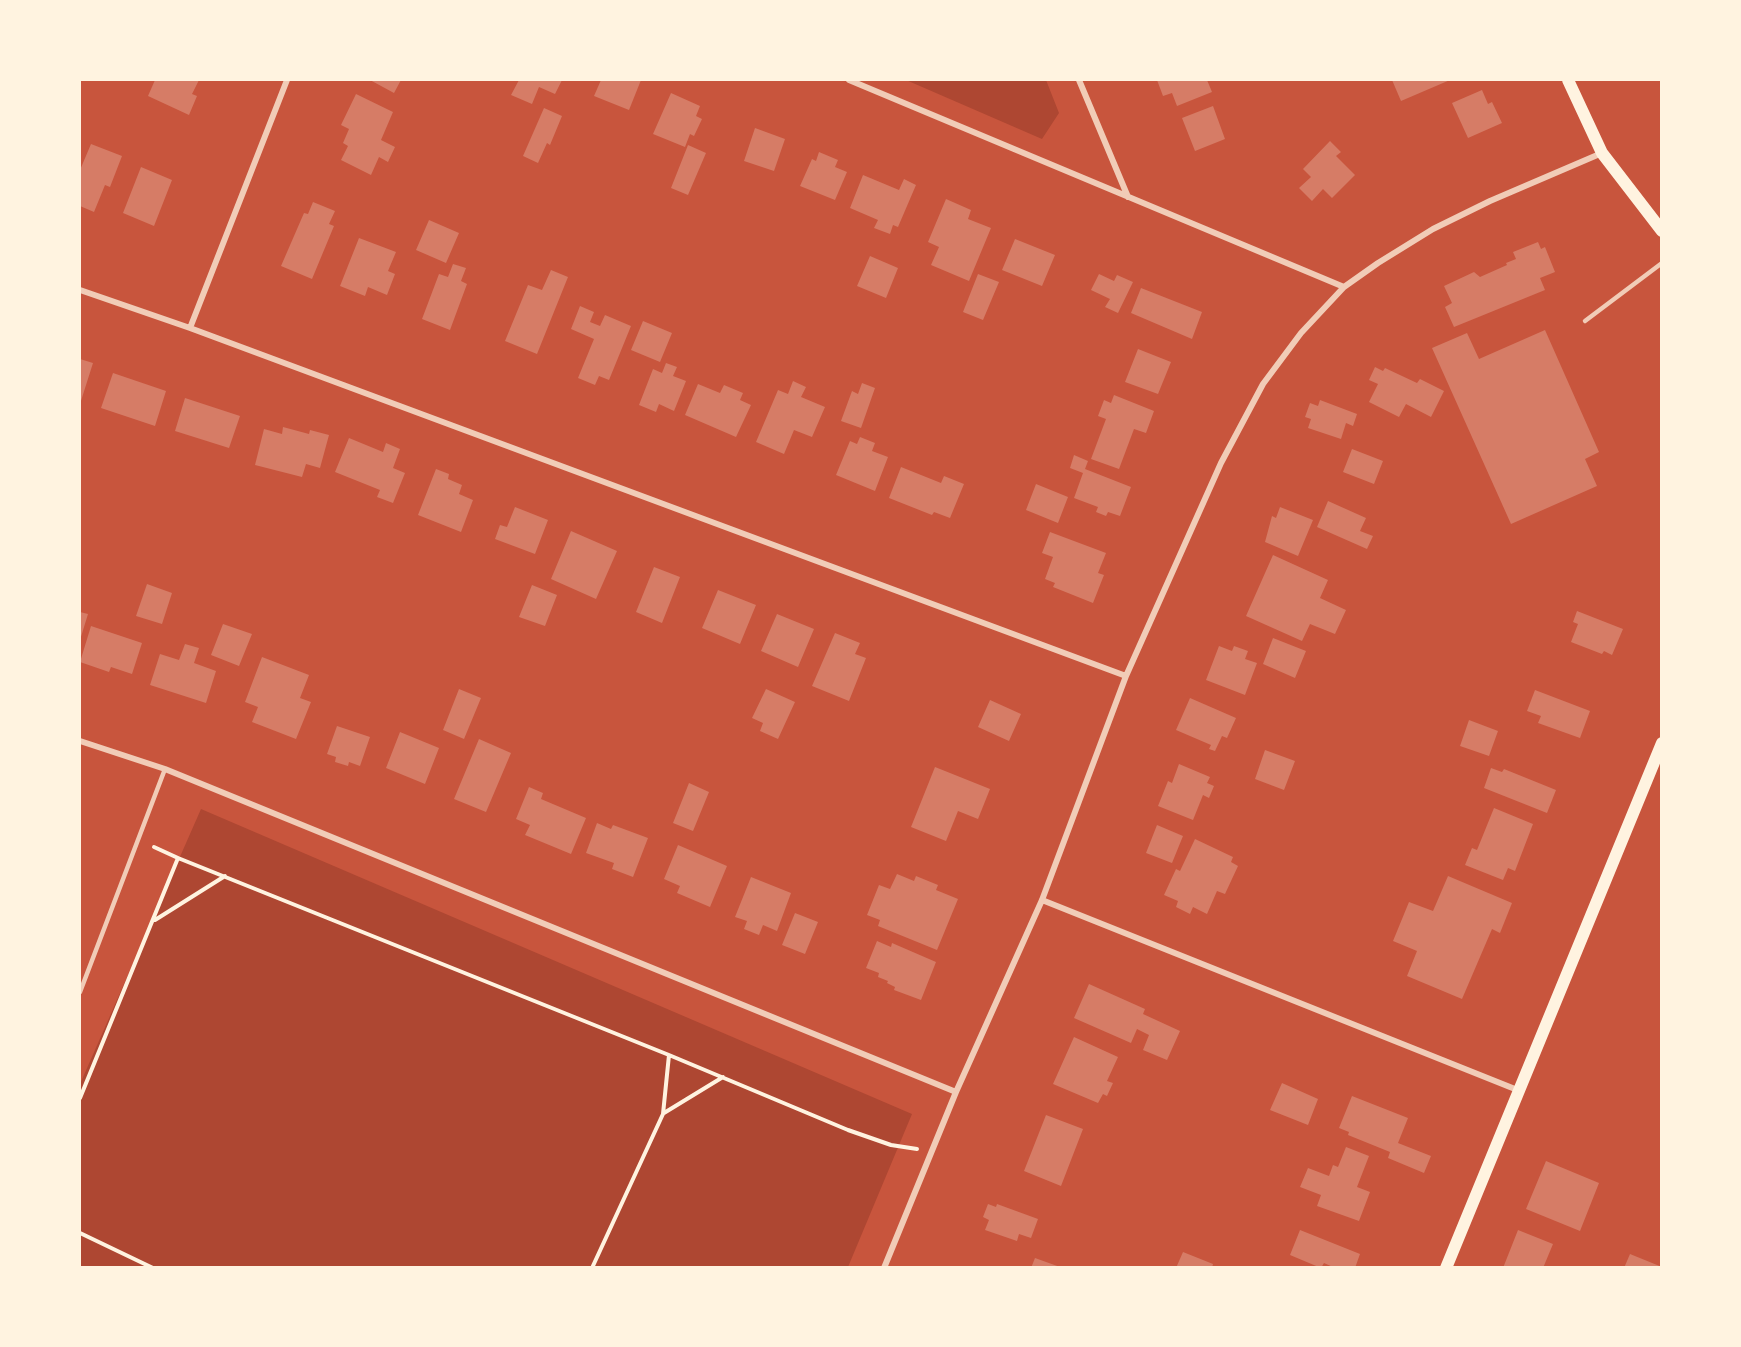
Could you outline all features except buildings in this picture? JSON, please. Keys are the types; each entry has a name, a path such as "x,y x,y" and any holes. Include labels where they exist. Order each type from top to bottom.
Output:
{"main road":[{"path":"1568,80 1590,134 1662,231"},
{"path":"1446,1268 1662,743"}],"street":[{"path":"190,328 287,80"},
{"path":"849,80 1344,287"},
{"path":"1079,80 1128,197"},
{"path":"885,1268 956,1092 1042,900 1126,676 1240,422 1263,384 1301,333 1344,287 1433,229 1490,201 1602,153"},
{"path":"80,290 190,328 1126,676"},
{"path":"80,741 165,769 956,1092"},
{"path":"1042,900 1520,1091"}],"lane":[{"path":"1585,321 1662,263"},
{"path":"80,992 165,769"}],"path":[{"path":"153,847 884,1143 932,1150"},
{"path":"80,1098 178,858"},
{"path":"154,920 226,876"},
{"path":"592,1268 663,1114 669,1054"},
{"path":"663,1114 723,1077"},
{"path":"80,1233 153,1268"}],"shaded area":[{"path":"906,80 1046,80 1059,113 1042,139"},
{"path":"201,809 912,1114 848,1267 80,1268 80,1084"}]}
